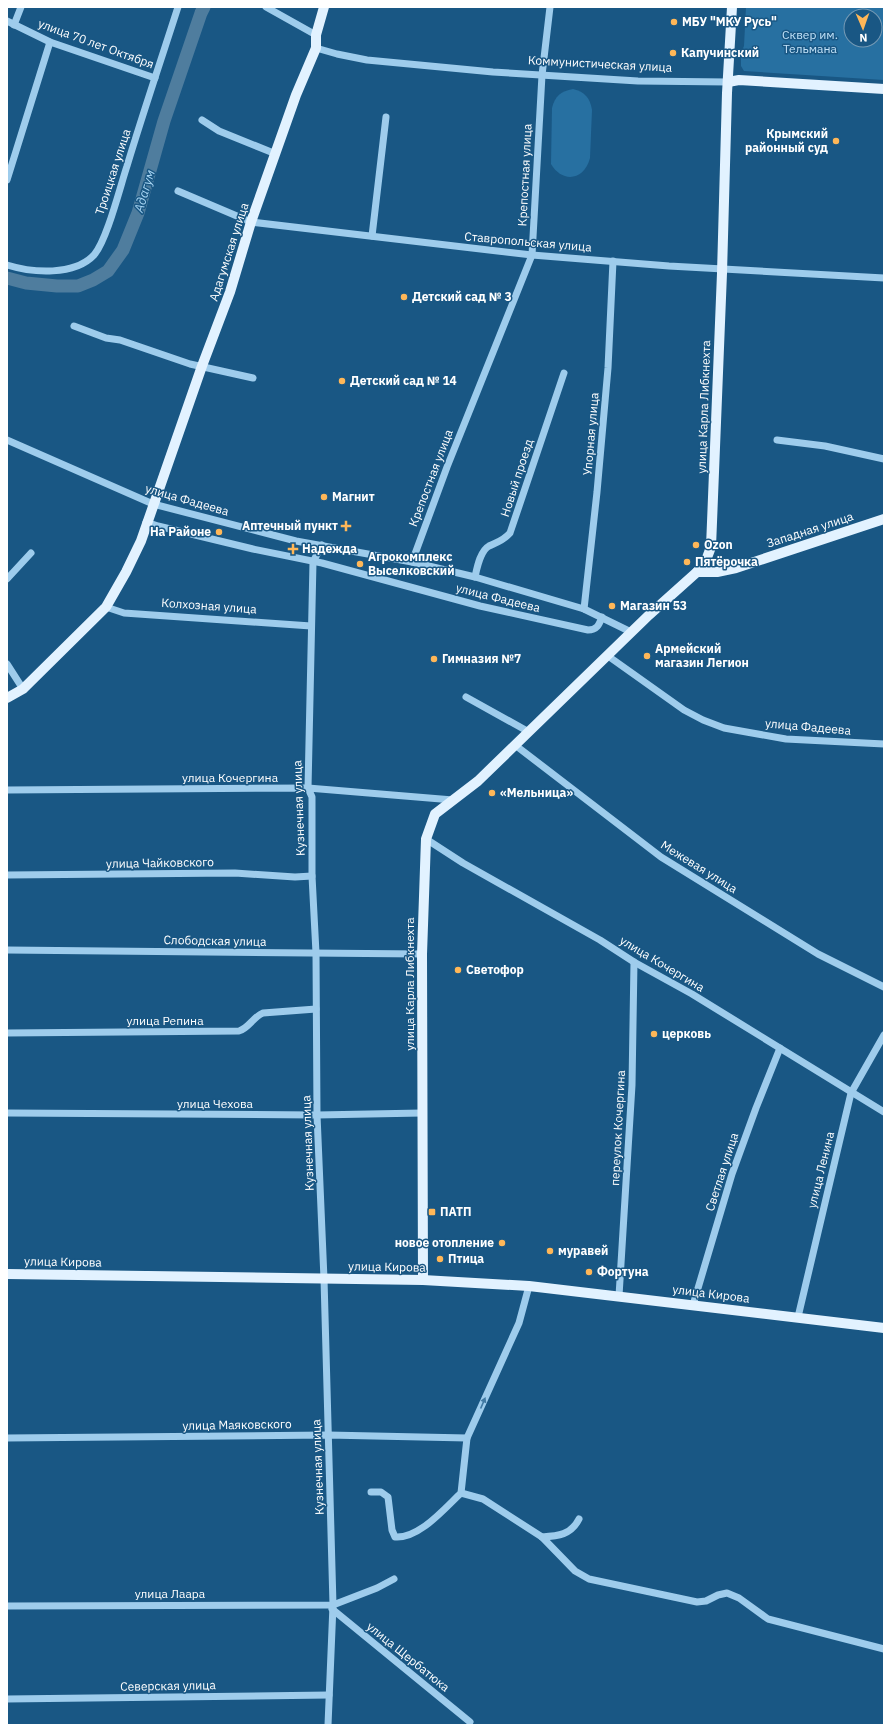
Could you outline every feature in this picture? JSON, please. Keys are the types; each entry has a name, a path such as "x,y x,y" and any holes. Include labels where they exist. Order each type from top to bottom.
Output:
{"main road":[{"name":"Адагумская улица","path":"153,504 230,292 251,222 296,95 316,48 316,35 324,7"},
{"name":"улица Карла Либкнехта","path":"423,1280 422,954 426,839 435,814 478,781 631,632 697,572 709,556 713,538 728,82 732,7"},
{"name":"Коммунистическая улица","path":"728,82 738,80 884,89"},
{"path":"7,698 23,689 106,607 126,572 141,540 153,504"},
{"name":"Западная улица","path":"697,572 717,572 736,568 884,519"},
{"name":"улица Кирова","path":"7,1274 423,1280 529,1286 884,1328"}],"street":[{"path":"10,23 22,7"},
{"name":"Троицкая улица","path":"7,265 39,270 63,269 84,262 94,254 102,241 114,208 178,7"},
{"path":"266,7 316,35"},
{"name":"Крепостная улица","path":"412,562 447,467 532,255 542,75 550,7"},
{"name":"улица 70 лет Октября","path":"10,23 50,42 155,78"},
{"path":"7,180 50,42"},
{"name":"Коммунистическая улица","path":"316,48 367,60 542,75 638,81 728,82"},
{"path":"372,236 386,117"},
{"path":"202,120 219,131 276,154"},
{"name":"Ставропольская улица","path":"178,191 251,222 532,255 669,266 884,278"},
{"name":"Упорная улица","path":"584,609 597,492 607,376 613,261"},
{"path":"74,326 106,338 120,340 190,364 253,378"},
{"name":"Новый проезд","path":"475,577 484,551 488,546 499,543 510,533 564,372"},
{"name":"улица Фадеева","path":"7,440 153,504 296,541 412,562 475,577 584,609 631,632"},
{"path":"777,440 825,446 884,459"},
{"name":"улица Фадеева","path":"146,522 253,549 313,562 480,606 588,630 594,630 598,627 602,617"},
{"path":"313,562 322,545"},
{"path":"7,578 31,553"},
{"name":"Кузнечная улица","path":"313,562 308,788 312,797 312,876 316,953 317,1115 324,1278 332,1607 328,1725"},
{"name":"Колхозная улица","path":"106,607 124,613 311,626"},
{"name":"улица Фадеева","path":"608,656 684,710 703,720 724,728 786,738 884,744"},
{"path":"7,664 23,689"},
{"path":"466,697 529,732"},
{"name":"Межевая улица","path":"515,745 661,857 818,954 884,987"},
{"name":"улица Кочергина","path":"7,790 308,788 452,800"},
{"name":"улица Кочергина","path":"426,839 463,863 692,994 884,1112"},
{"name":"улица Чайковского","path":"7,875 235,873 295,877 312,876"},
{"name":"Слободская улица","path":"7,950 422,954"},
{"name":"переулок Кочергина","path":"619,1296 632,1085 634,962"},
{"name":"улица Репина","path":"7,1033 239,1031 243,1030 256,1015 263,1013 316,1009"},
{"name":"улица Ленина","path":"798,1317 852,1092 884,1035"},
{"name":"Светлая улица","path":"693,1305 732,1174 780,1048"},
{"name":"улица Чехова","path":"7,1113 317,1115 422,1113"},
{"path":"371,1492 381,1492 388,1496 392,1530 395,1537 403,1538 419,1530 461,1493 467,1438 519,1323 529,1286"},
{"name":"улица Маяковского","path":"7,1438 328,1435 467,1438"},
{"path":"461,1493 483,1500 542,1537 575,1571 589,1579 697,1602 706,1601 718,1595 727,1593 739,1598 768,1619 884,1649"},
{"path":"542,1537 558,1536 569,1532 579,1519"},
{"path":"332,1607 377,1588 394,1579"},
{"name":"улица Лаара","path":"7,1606 332,1607"},
{"name":"улица Щербатюка","path":"332,1607 470,1722"},
{"name":"Северская улица","path":"7,1699 329,1694"}],"green space":[{"name":"Сквер им. Тельмана","path":"746,7 884,7 884,80 744,71 741,66 741,53 744,46"},
{"path":"573,89 586,96 590,102 592,110 590,158 583,171 578,175 567,177 556,170 551,164 552,108 559,95 565,91"}],"waterway":[{"name":"Адагум","path":"7,278 26,283 57,286 78,286 93,280 108,271 123,250 138,213 164,121 204,7"}],"place":[{"name":"МБУ \"МКУ Русь\"","path":"674,22"},
{"name":"Капучинский","path":"673,53"},
{"name":"Крымский районный суд","path":"836,141"},
{"name":"Детский сад № 3","path":"404,297"},
{"name":"Детский сад № 14","path":"342,381"},
{"name":"Магнит","path":"324,497"},
{"name":"Аптечный пункт","path":"346,526"},
{"name":"На Районе","path":"219,532"},
{"name":"Ozon","path":"696,545"},
{"name":"Надежда","path":"293,549"},
{"name":"Пятёрочка","path":"687,562"},
{"name":"Агрокомплекс Выселковский","path":"360,564"},
{"name":"Магазин 53","path":"612,606"},
{"name":"Армейский магазин Легион","path":"647,656"},
{"name":"Гимназия №7","path":"434,659"},
{"name":"«Мельница»","path":"492,793"},
{"name":"Светофор","path":"458,970"},
{"name":"церковь","path":"654,1034"},
{"name":"ПАТП","path":"432,1212"},
{"name":"новое отопление","path":"502,1243"},
{"name":"муравей","path":"550,1251"},
{"name":"Птица","path":"440,1259"},
{"name":"Фортуна","path":"589,1272"}]}
